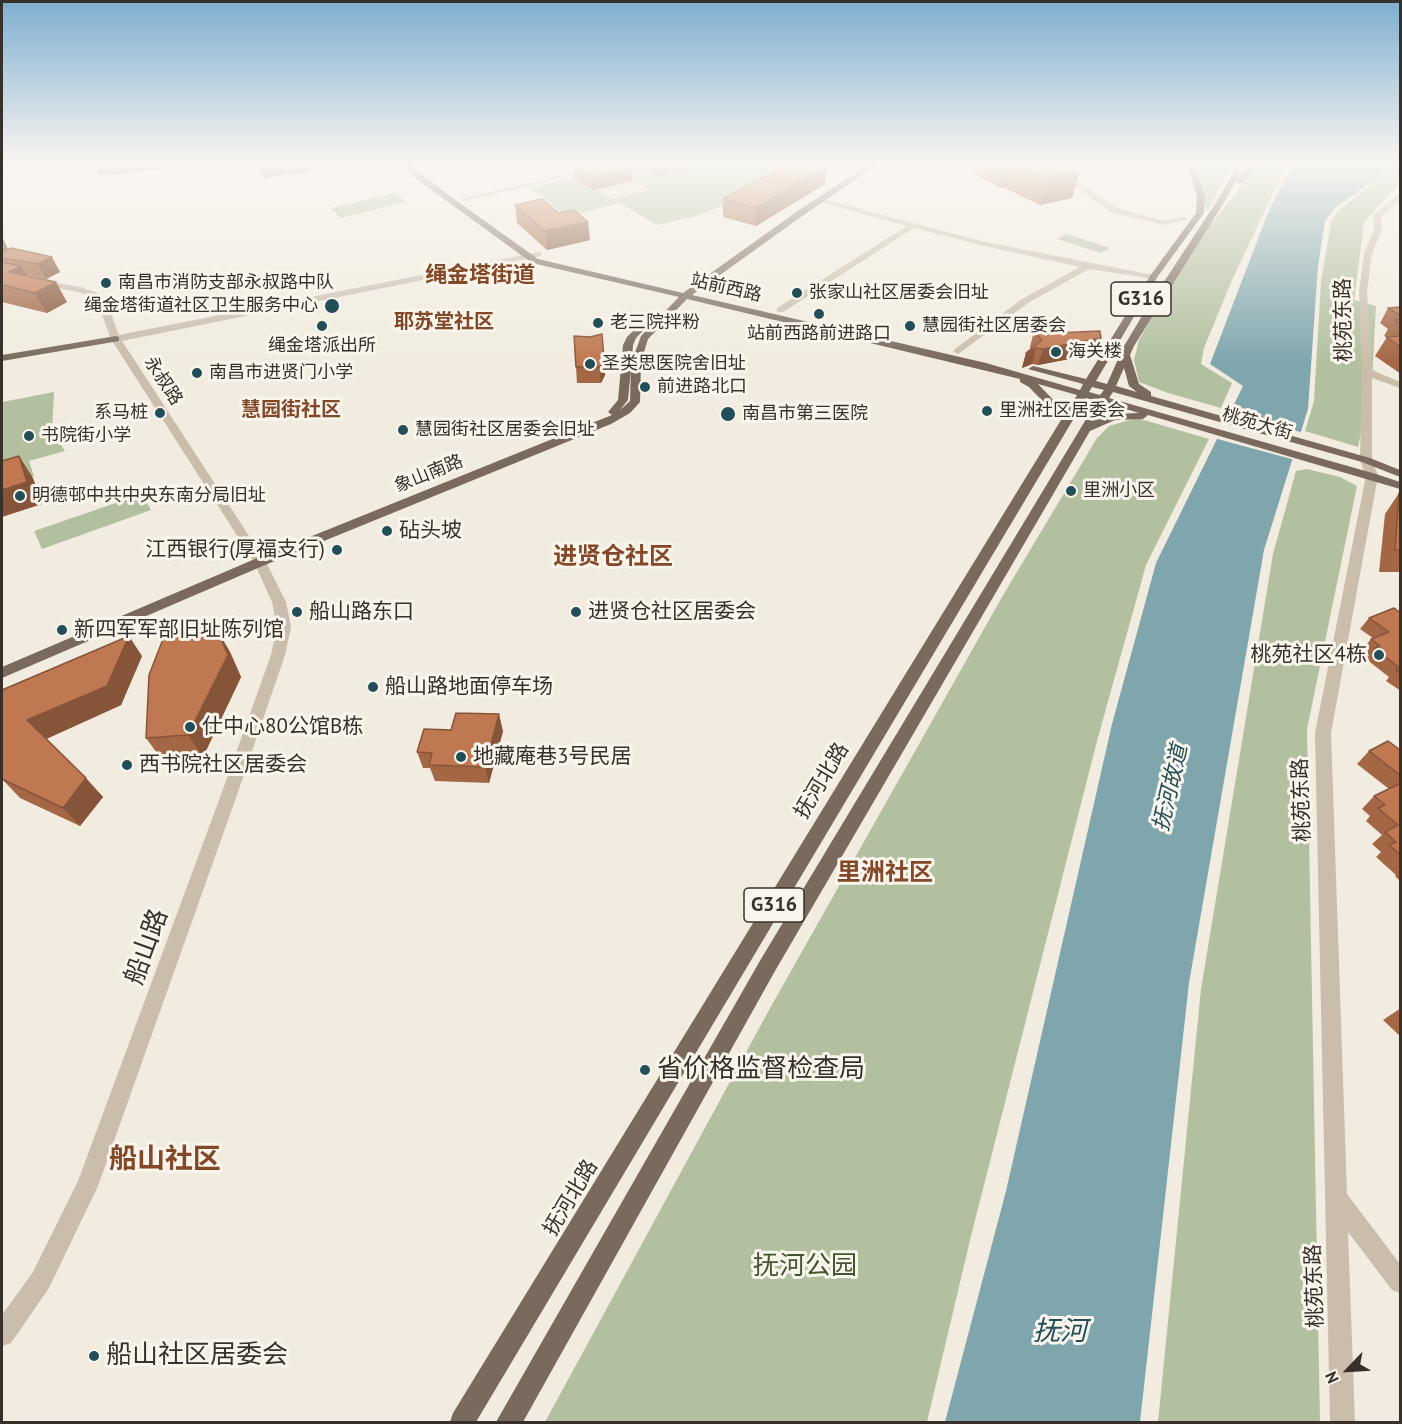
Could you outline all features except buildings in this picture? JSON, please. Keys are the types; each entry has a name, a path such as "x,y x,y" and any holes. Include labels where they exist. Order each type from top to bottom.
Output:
{"main road":[{"name":"站前西路","path":"489,228 526,256 553,266 780,310 958,351 1086,388"},
{"name":"站前西路","path":"504,228 538,254 566,262 1011,373 1107,393"},
{"name":"象山南路","path":"2,664 258,559 607,422 626,411 635,402 636,362 644,338 683,291 766,228"},
{"name":"象山南路","path":"683,291 779,228"},
{"name":"抚河北路","path":"462,1422 1066,420 1154,276 1189,228"},
{"name":"G316","path":"508,1422 768,965 1107,393 1152,306 1203,228"},
{"path":"2,358 116,339"},
{"path":"1125,355 1134,386 1174,406"},
{"path":"1011,373 1033,385 1066,420"},
{"name":"桃苑大街","path":"1107,393 1174,406 1366,460 1401,474"},
{"name":"桃苑大街","path":"1107,393 1173,419 1401,486"},
{"path":"1086,429 1113,417 1147,416 1173,419"},
{"name":"象山南路","path":"2,673 258,559"}],"street":[{"path":"780,310 909,228"},
{"path":"927,228 980,243 1088,266 1154,276"},
{"name":"桃苑东路","path":"1342,1422 1323,733 1372,476 1366,460 1367,372 1363,292 1368,253 1378,228"},
{"path":"116,339 538,254"},
{"path":"958,351 1025,301 1088,266"},
{"name":"永叔路","path":"2,275 95,295 102,303 116,339 258,559"},
{"path":"1367,372 1401,385"},
{"name":"船山路","path":"2,1334 41,1280 87,1186 278,655 284,627 279,602 258,559"},
{"path":"1335,1197 1401,1282"}],"green space":[{"path":"1208,228 1256,228 1204,348 1201,364 1232,383 1221,408 1139,382 1134,360 1139,340 1195,244"},
{"path":"1330,228 1363,228 1354,300 1376,306 1372,379 1358,447 1305,431 1314,401 1321,281"},
{"path":"1067,234 1110,248 1101,253 1057,239"},
{"name":"书院街小学","path":"54,392 52,432 65,451 29,461 34,476 2,486 2,402"},
{"name":"抚河公园","path":"1137,418 1209,439 1146,565 1097,741 971,1236 927,1422 545,1422 769,1010 1002,597 1097,438 1109,426"},
{"path":"1307,469 1340,477 1357,486 1307,729 1320,1422 1158,1422 1201,989 1273,554 1296,471"},
{"path":"142,494 151,510 42,549 34,531"}],"water":[{"name":"抚河","path":"1262,228 1324,228 1318,266 1308,409 1264,550 1189,983 1140,1422 945,1422 1006,1191 1112,724 1156,563 1243,386 1210,364"}],"pier":[{"path":"1226,412 1304,433 1295,460 1214,438"}],"place":[{"name":"南昌市消防支部永叔路中队","path":"106,283"},
{"name":"张家山社区居委会旧址","path":"797,293"},
{"name":"绳金塔街道社区卫生服务中心","path":"332,306"},
{"name":"站前西路前进路口","path":"819,314"},
{"name":"老三院拌粉","path":"598,323"},
{"name":"绳金塔派出所","path":"322,326"},
{"name":"慧园街社区居委会","path":"910,326"},
{"name":"海关楼","path":"1056,352"},
{"name":"圣类思医院舍旧址","path":"590,364"},
{"name":"南昌市进贤门小学","path":"197,373"},
{"name":"前进路北口","path":"645,387"},
{"name":"里洲社区居委会","path":"987,411"},
{"name":"系马桩","path":"160,413"},
{"name":"南昌市第三医院","path":"728,414"},
{"name":"慧园街社区居委会旧址","path":"403,430"},
{"name":"书院街小学","path":"29,436"},
{"name":"里洲小区","path":"1071,491"},
{"name":"明德邨中共中央东南分局旧址","path":"20,496"},
{"name":"砧头坡","path":"387,531"},
{"name":"江西银行(厚福支行)","path":"337,550"},
{"name":"船山路东口","path":"297,612"},
{"name":"进贤仓社区居委会","path":"576,612"},
{"name":"新四军军部旧址陈列馆","path":"62,630"},
{"name":"桃苑社区4栋","path":"1379,655"},
{"name":"船山路地面停车场","path":"373,687"},
{"name":"仕中心80公馆B栋","path":"190,727"},
{"name":"地藏庵巷3号民居","path":"461,757"},
{"name":"西书院社区居委会","path":"127,765"},
{"name":"省价格监督检查局","path":"645,1070"},
{"name":"船山社区居委会","path":"94,1356"}],"district":[{"name":"绳金塔街道","path":"480,276"},
{"name":"耶苏堂社区","path":"444,322"},
{"name":"慧园街社区","path":"291,410"},
{"name":"进贤仓社区","path":"613,557"},
{"name":"里洲社区","path":"885,873"},
{"name":"船山社区","path":"165,1160"}],"water label":[{"name":"抚河故道","path":"1171,788"}]}
